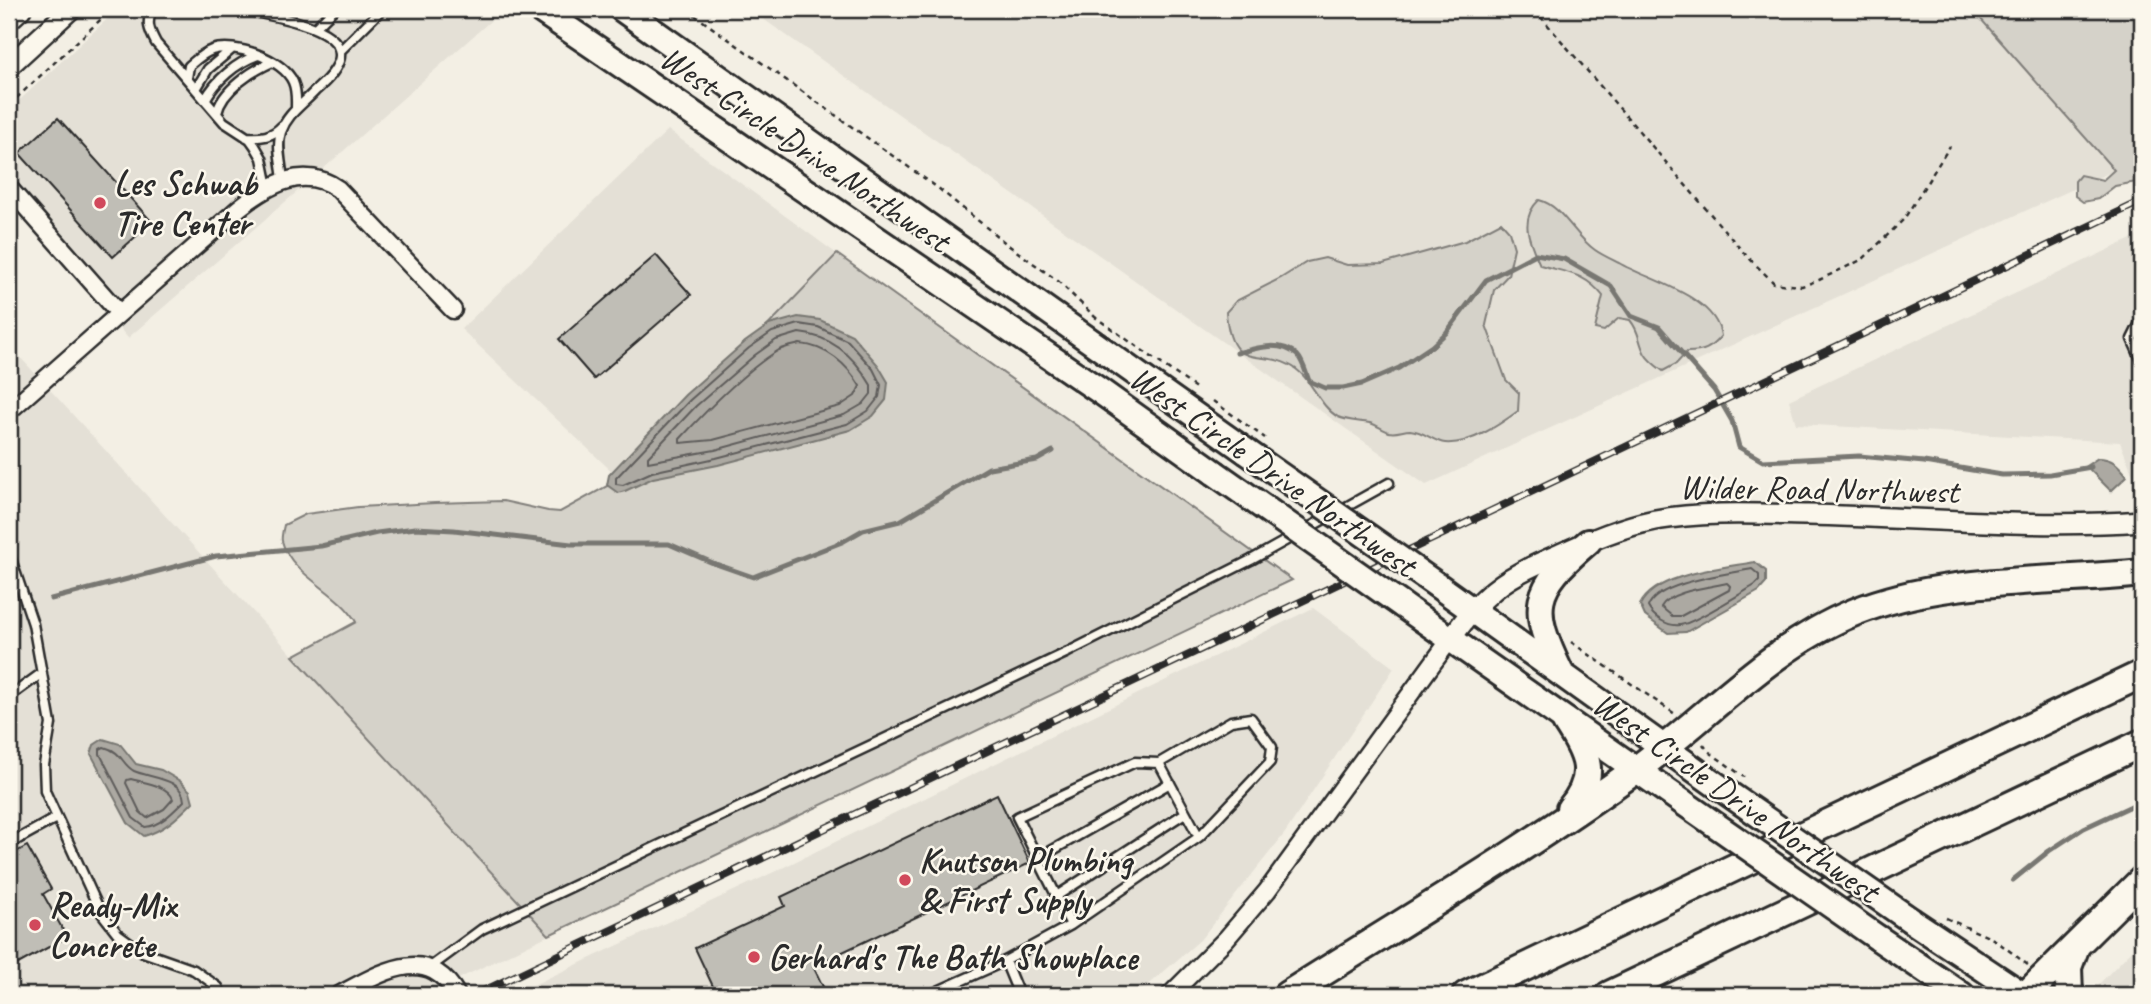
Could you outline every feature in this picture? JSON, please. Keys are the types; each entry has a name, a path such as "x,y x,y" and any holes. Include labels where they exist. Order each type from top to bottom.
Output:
{"highway":[{"path":"1287,995 1560,822 1636,770 1794,645 1835,621 1876,605 1927,592 2142,573"},
{"path":"1466,995 2142,674"},
{"path":"1560,822 1581,796 1588,776 1584,753 1566,722"},
{"path":"1609,995 2142,743"},
{"path":"2030,990 2142,880"},
{"path":"2069,995 2068,967 2077,944"}],"main road":[{"name":"West Circle Drive Northwest","path":"539,9 1100,391 1450,641 1962,995"},
{"name":"West Circle Drive Northwest","path":"622,9 1257,446 1472,611 1718,787 1912,921 2030,990"},
{"path":"1563,677 1545,637 1540,608 1547,583 1554,573 1588,541"}],"street":[{"path":"9,20 21,9"},
{"path":"9,66 71,9"},
{"path":"9,411 239,208 276,184 314,177 328,181 453,310"},
{"path":"9,188 119,313"},
{"name":"Wilder Road Northwest","path":"1450,641 1486,596 1516,575 1588,541 1645,522 1689,515 1835,515 2019,524 2142,521"},
{"path":"1170,995 1226,939 1267,891 1450,641"},
{"path":"339,995 401,967 429,968 450,983 457,995"}],"lane":[{"path":"152,9 148,18 148,30 156,43 224,122 247,137 255,146 276,184"},
{"path":"238,9 315,28 327,34 340,51 339,61 330,76 276,132 259,138 247,137"},
{"path":"315,28 334,9"},
{"path":"340,51 382,9"},
{"path":"187,78 190,66 210,51 220,48 245,50 280,66 293,81 296,109"},
{"path":"196,89 208,69 232,50"},
{"path":"205,100 210,90 233,69 258,55"},
{"path":"217,113 221,101 238,84 260,67 272,62"},
{"path":"276,184 279,139 285,122"},
{"path":"2142,319 2132,339 2142,361"},
{"path":"429,968 482,929 1068,652 1251,560 1389,483"},
{"path":"9,553 33,624 51,724 44,765 45,791 100,911 118,934 143,952 194,970 218,987 222,995"},
{"path":"9,696 42,673"},
{"path":"929,995 1005,961 1071,925 1199,837 1270,762 1272,747 1251,718 1231,722 1159,763 1135,762 1017,817 1071,925"},
{"path":"1159,763 1199,837"},
{"path":"1037,859 1170,783"},
{"path":"1055,897 1185,813"},
{"path":"9,844 56,818"},
{"path":"1005,961 1019,995"}],"path":[{"path":"9,105 112,9"},
{"path":"686,9 938,188 1007,245 1058,281 1095,317 1202,393"},
{"path":"1534,9 1744,253 1773,283 1802,286 1863,259 1904,219 1950,146"},
{"path":"1212,400 1257,446"},
{"path":"1566,637 1674,713 1709,751 1749,782"},
{"path":"1944,918 1995,940 2027,964 2030,990"}],"shaded area":[{"path":"118,9 487,9 496,16 128,338 9,204 9,110"},
{"path":"749,9 1972,9 2115,170 1426,485"},
{"path":"1972,9 2142,9 2142,181 2115,186 2098,199 2083,202 2075,196 2075,181 2080,175 2103,180 2114,170"},
{"path":"668,130 837,254 620,479 461,329"},
{"path":"1539,200 1555,208 1598,252 1695,300 1716,322 1721,336 1706,349 1687,352 1676,364 1663,371 1647,357 1630,320 1619,318 1604,331 1595,329 1603,296 1583,278 1540,265 1536,256 1527,223"},
{"path":"1501,222 1509,231 1514,248 1508,275 1494,290 1486,325 1506,380 1519,393 1518,411 1484,433 1464,441 1445,443 1415,431 1392,432 1370,423 1338,417 1326,407 1296,369 1283,362 1250,356 1234,345 1226,312 1236,301 1307,262 1325,258 1347,265 1383,264 1465,241"},
{"path":"2142,234 2142,498 2120,442 1796,424 1789,400"},
{"path":"837,254 1292,580 549,935 293,656 356,622 339,601 295,564 282,541 284,525 306,514 358,507 435,503 503,501 560,512 620,479"},
{"path":"9,345 549,935 425,995 9,995"},
{"path":"1313,608 1394,668 1285,833 1200,940 1137,995 512,995 776,871"},
{"path":"2142,940 2142,995 2112,995 2098,985"}],"water":[{"path":"798,317 820,320 852,335 878,365 888,382 886,400 873,416 850,430 718,465 653,478 618,493 607,485 609,475 685,395 745,342 769,325"},
{"path":"2098,458 2115,463 2127,476 2111,491 2086,466"},
{"path":"1755,562 1766,571 1766,583 1759,591 1686,632 1668,633 1645,616 1640,605 1648,594 1675,579"},
{"path":"103,739 120,744 136,764 161,770 180,781 190,791 193,802 165,827 144,836 128,823 91,754 94,745"}],"building":[{"name":"Les Schwab Tire Center","path":"58,118 152,222 113,257 19,153"},
{"path":"656,255 691,295 594,379 559,339"},
{"name":"Knutson Plumbing & First Supply","path":"997,794 1030,863 813,966 827,995 717,995 695,948 785,906 781,897"},
{"name":"Ready-Mix Concrete","path":"27,846 51,889 43,894 67,937 9,969 9,856"}],"waterway":[{"path":"1237,353 1276,346 1297,355 1309,381 1325,388 1362,384 1399,368 1432,346 1446,333 1486,280 1536,254 1564,259 1611,286 1631,316 1659,327 1714,390 1732,421 1739,447 1763,461 1859,456 1924,462 2002,475 2050,474 2091,467"},
{"path":"51,599 216,556 321,546 377,533 415,528 571,544 669,544 753,577 842,542 863,530 900,521 989,468 1037,460 1053,451"},
{"path":"2013,880 2049,851 2084,828 2142,801"}],"railway":[{"path":"475,995 2142,201"}],"place":[{"name":"Les Schwab Tire Center","path":"100,203"},
{"name":"Knutson Plumbing & First Supply","path":"905,880"},
{"name":"Ready-Mix Concrete","path":"35,925"},
{"name":"Gerhard's The Bath Showplace","path":"754,957"}]}
